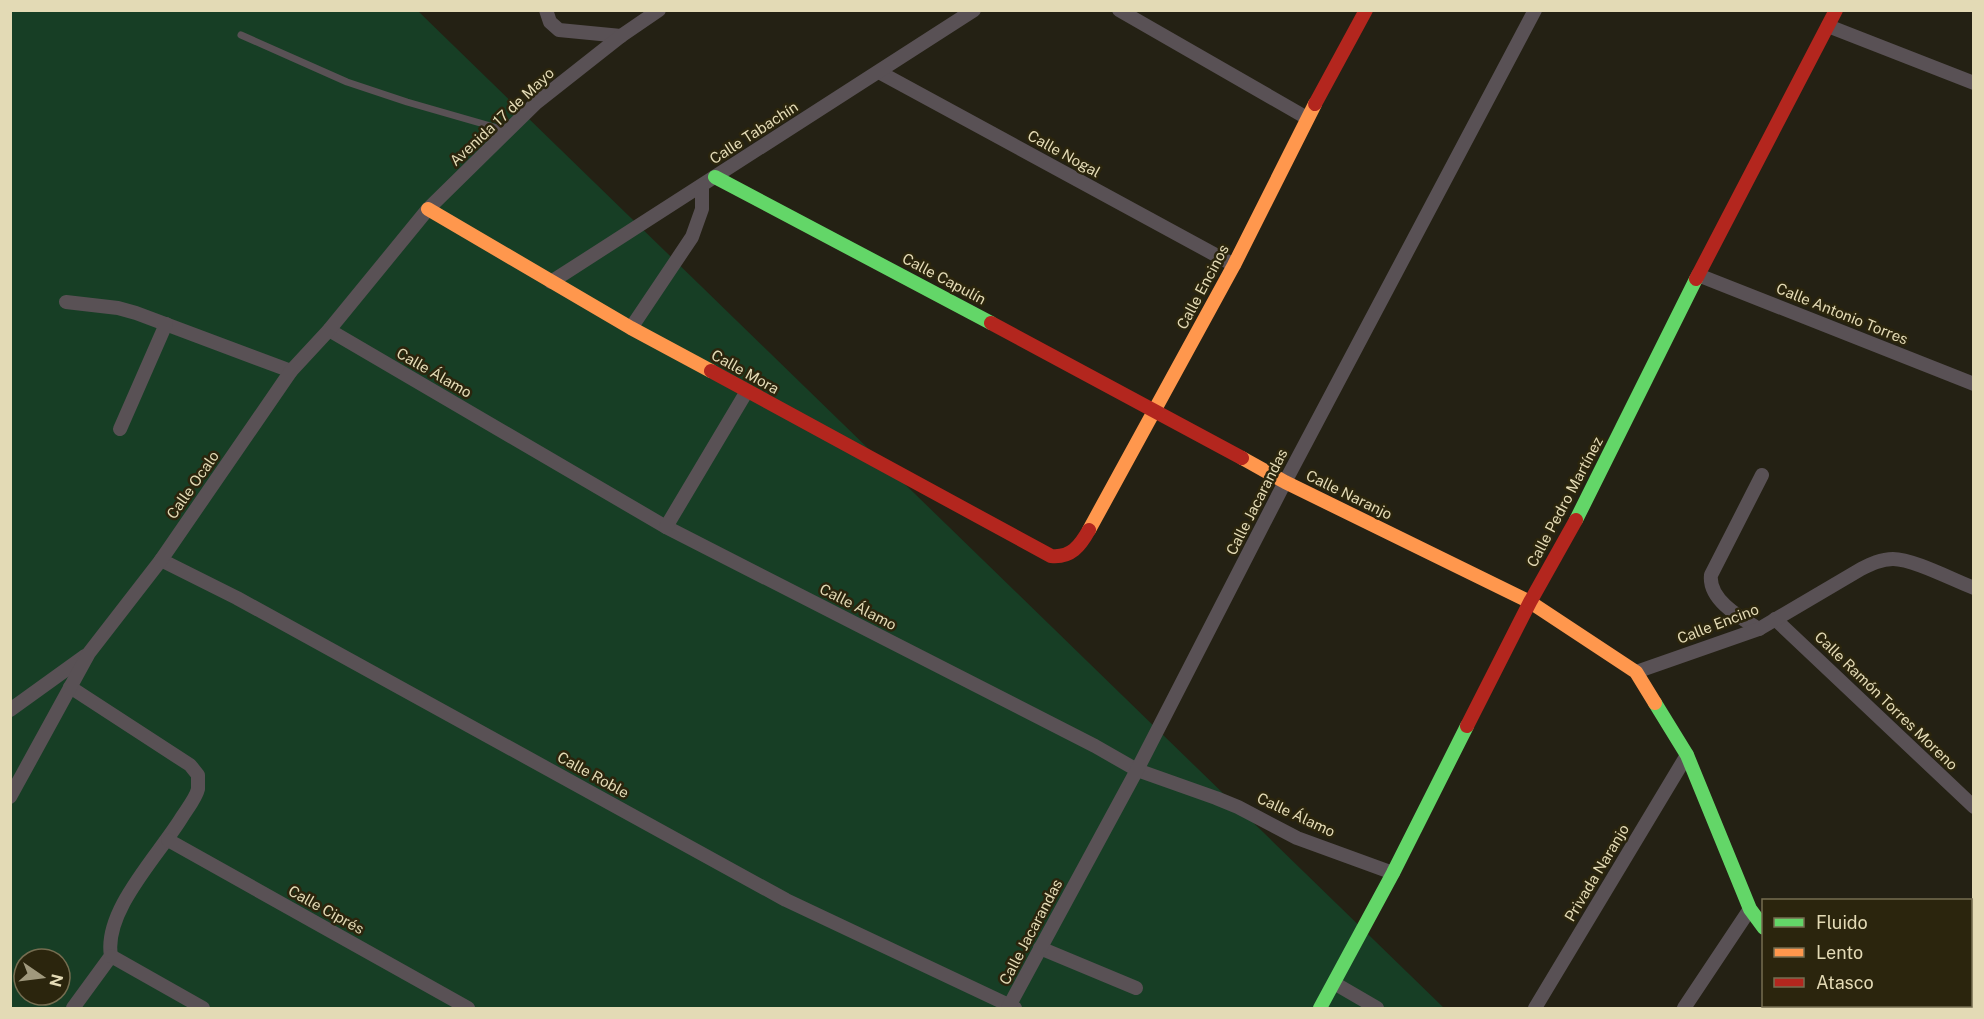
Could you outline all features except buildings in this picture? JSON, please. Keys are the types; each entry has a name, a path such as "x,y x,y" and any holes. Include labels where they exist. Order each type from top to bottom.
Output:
{"street":[{"path":"546,10 550,21 559,30 621,36"},
{"name":"Avenida 17 de Mayo","path":"428,209 536,104 644,16 660,10"},
{"name":"Calle Tabachín","path":"551,282 974,10"},
{"path":"1119,10 1307,118"},
{"name":"Calle Encinos","path":"1051,556 1069,555 1080,546 1234,265 1307,118 1366,10"},
{"name":"Calle Jacarandas","path":"1011,1008 1040,948 1137,770 1285,482 1535,10"},
{"name":"Calle Pedro Martínez","path":"1320,1008 1393,873 1530,602 1580,513 1698,274 1836,10"},
{"path":"1828,26 1974,83"},
{"name":"Calle Nogal","path":"879,72 1234,265"},
{"name":"Calle Capulín","path":"715,177 1156,410"},
{"path":"631,328 692,237 702,209 702,186"},
{"name":"Calle Mora","path":"428,209 631,328 1051,556"},
{"name":"Calle Ocalo","path":"10,797 89,653 161,560 291,371 329,330 428,209"},
{"name":"Calle Antonio Torres","path":"1698,274 1974,384"},
{"path":"66,302 118,308 136,313 291,371"},
{"path":"120,429 166,324"},
{"name":"Calle Álamo","path":"329,330 666,527 1095,746 1137,770 1216,798 1297,838 1393,873"},
{"path":"666,527 747,391"},
{"name":"Calle Naranjo","path":"1156,410 1285,482 1530,602"},
{"path":"1759,629 1732,611 1718,597 1710,582 1711,575 1762,475"},
{"name":"Calle Roble","path":"161,560 237,598 786,900 1011,1008"},
{"name":"Calle Encino","path":"1636,672 1759,629 1860,568 1879,561 1904,560 1974,588"},
{"path":"1530,602 1636,672 1687,755 1750,909 1762,925"},
{"name":"Calle Ramón Torres Moreno","path":"1775,619 1974,807"},
{"path":"10,710 89,653"},
{"path":"70,687 190,765 198,775 198,791 168,840 124,903 111,933 109,944 111,956 73,1008"},
{"name":"Privada Naranjo","path":"1535,1008 1687,755"},
{"name":"Calle Ciprés","path":"168,840 467,1008"},
{"path":"1684,1008 1750,909"},
{"path":"1040,948 1136,988"},
{"path":"111,956 203,1008"},
{"path":"1334,983 1377,1008"}],"lane":[{"path":"241,35 347,82 508,131"}],"green space":[{"path":"10,11 418,11 1444,1008 11,1008"}],"traffic: fast":[{"path":"715,177 991,323"},
{"path":"1576,520 1696,279"},
{"path":"1655,703 1687,755 1750,909 1762,925"},
{"path":"1320,1008 1393,873 1467,726"}],"traffic: slow":[{"path":"1089,530 1234,265 1315,104"},
{"path":"428,209 631,328 711,371"},
{"path":"1242,458 1285,482 1530,602 1636,672 1655,703"}],"traffic: jam":[{"path":"1315,104 1366,10"},
{"path":"1696,279 1836,10"},
{"path":"991,323 1242,458"},
{"path":"711,371 1051,556 1064,555 1074,550 1089,530"},
{"path":"1467,726 1530,602 1576,520"}]}
